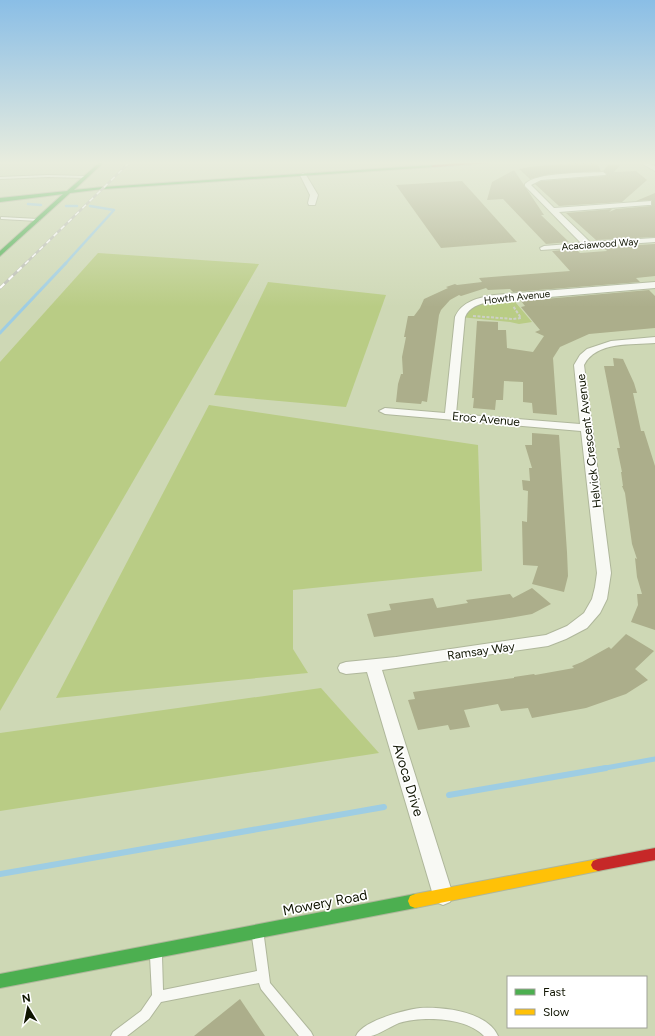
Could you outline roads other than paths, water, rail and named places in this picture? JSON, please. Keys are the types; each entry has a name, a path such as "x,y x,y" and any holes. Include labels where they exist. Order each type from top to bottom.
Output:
{"main road":[{"path":"0,254 49,210"},
{"name":"Mowery Road","path":"0,980 655,854"}],"street":[{"path":"552,210 588,245"},
{"name":"Acaciawood Way","path":"544,248 655,240"},
{"name":"Howth Avenue","path":"450,416 460,317 463,311 471,305 494,298 655,284"},
{"name":"Helvick Crescent Avenue","path":"600,602 604,587 604,573 579,365 581,359 588,351 600,346 655,340"},
{"name":"Eroc Avenue","path":"386,410 587,428"},
{"name":"Ramsay Way","path":"346,668 548,640 568,633 580,625 593,614 600,602"},
{"name":"Avoca Drive","path":"373,665 443,895"}],"lane":[{"path":"2,218 38,220"},
{"path":"257,930 265,985 307,1036"},
{"path":"117,1036 145,1015 158,997 156,950"},
{"path":"158,997 263,976"},
{"path":"362,1036 373,1029 401,1017 428,1013 455,1016 482,1026 492,1036"}],"waterway":[{"path":"65,264 114,210"},
{"path":"0,333 66,263"},
{"path":"600,769 655,759"},
{"path":"449,795 606,768"},
{"path":"0,874 384,807"}],"railway":[{"path":"25,264 80,210"},
{"path":"0,288 26,263"}]}
